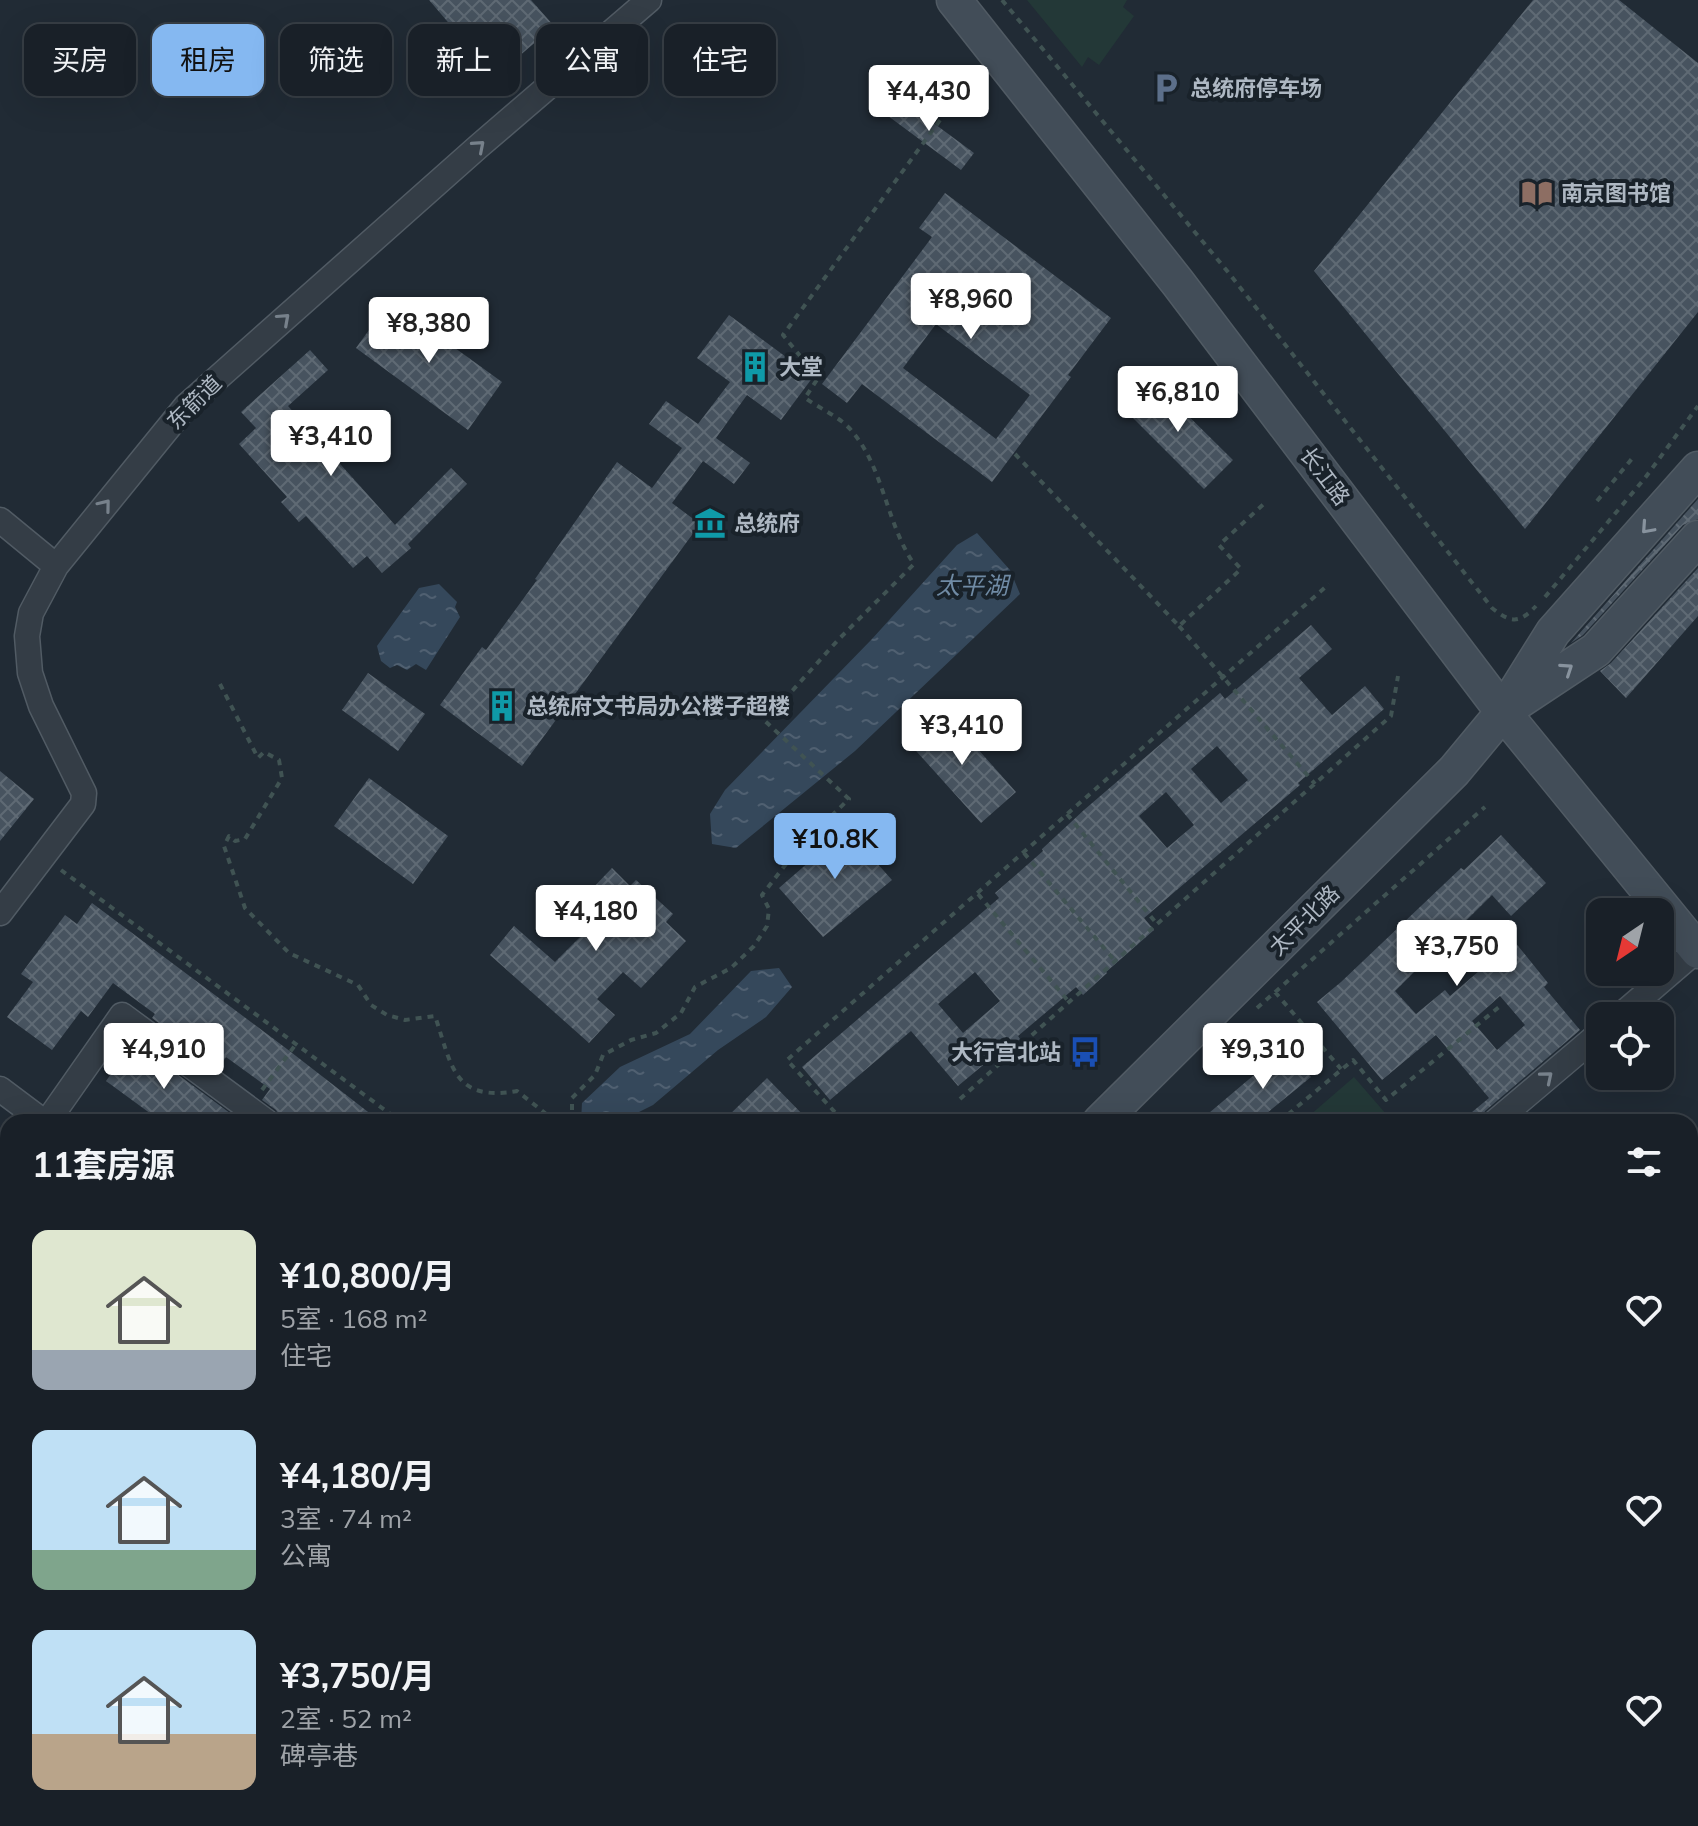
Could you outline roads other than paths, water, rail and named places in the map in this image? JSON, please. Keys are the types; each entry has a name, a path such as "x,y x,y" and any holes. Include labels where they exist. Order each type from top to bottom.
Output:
{"main road":[{"name":"长江路","path":"954,0 1178,283 1503,712 1698,950"},
{"name":"太平北路","path":"1108,1114 1454,771 1503,712 1553,632 1698,469"},
{"name":"太平北路","path":"1503,712 1596,650 1698,538"}],"street":[{"name":"东箭道","path":"0,913 83,804 84,793 41,706 30,673 27,636 31,613 56,566 186,406 649,0"},
{"path":"0,520 56,566"},
{"path":"1637,1002 1698,950"},
{"path":"52,1114 122,1015 256,1114"},
{"path":"1504,1114 1586,1045"},
{"path":"0,1089 35,1114"}],"water":[{"name":"太平湖","path":"977,533 1010,570 1020,594 855,751 736,848 712,844 710,814 725,790 872,639 957,545"},
{"path":"439,584 457,602 455,607 460,617 426,670 416,664 407,670 397,665 390,668 381,661 377,646 419,588"},
{"path":"779,968 792,987 766,1017 718,1050 653,1105 635,1114 581,1114 582,1103 620,1067 690,1034 751,971"}],"place":[{"name":"总统府停车场","path":"1166,88"},
{"name":"南京图书馆","path":"1537,193"},
{"name":"大堂","path":"755,367"},
{"name":"总统府","path":"710,523"},
{"name":"总统府文书局办公楼子超楼","path":"502,706"},
{"name":"大行宫北站","path":"1085,1052"}]}
